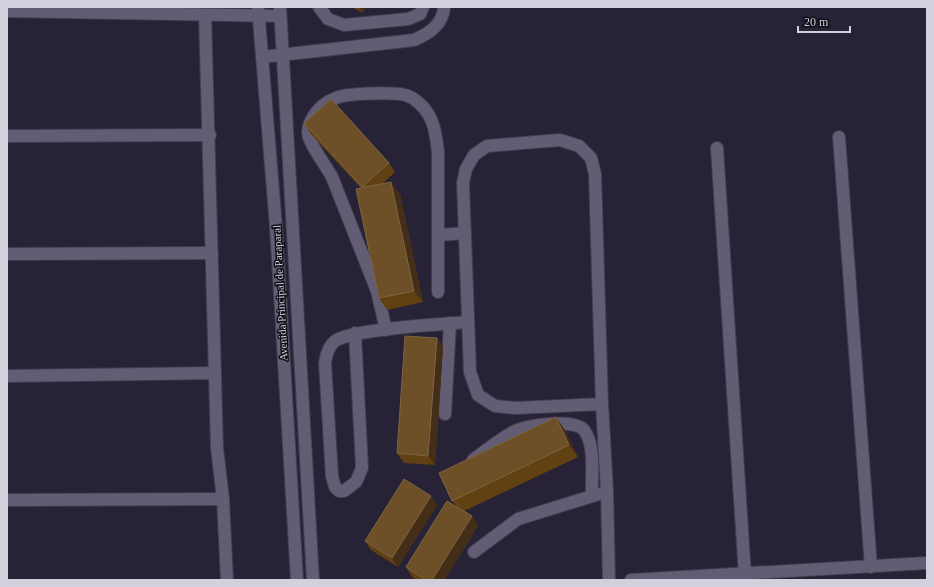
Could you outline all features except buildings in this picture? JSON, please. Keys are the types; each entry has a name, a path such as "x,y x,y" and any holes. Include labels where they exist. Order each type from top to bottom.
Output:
{"street":[{"path":"319,7 328,19 344,25 408,19 420,14 423,7"},
{"path":"262,56 414,40 428,34 438,24 444,7"},
{"path":"7,11 205,15 280,11"},
{"name":"Avenida Principal de Paraparal","path":"259,11 276,227 297,580"},
{"name":"Avenida Principal de Paraparal","path":"280,11 313,580"},
{"path":"205,15 210,135 217,448 223,499 227,580"},
{"path":"386,330 377,291 332,177 324,162 310,142 308,133 311,123 316,113 326,103 337,97 388,93 407,95 421,104 430,117 436,134 438,152 438,292"},
{"path":"7,136 210,135"},
{"path":"839,137 871,567"},
{"path":"602,404 516,408 495,406 478,394 470,372 463,183 466,169 474,155 487,146 560,140 579,146 591,158 595,174 609,580"},
{"path":"717,148 745,575"},
{"path":"439,235 465,233"},
{"path":"7,254 212,253"},
{"path":"355,333 362,468 356,482 344,491 339,491 335,487 332,476 325,363 327,352 334,342 355,333 468,322"},
{"path":"445,414 450,323"},
{"path":"7,376 215,373"},
{"path":"464,465 514,431 528,426 575,424 583,429 590,446 592,496"},
{"path":"474,552 518,519 607,491"},
{"path":"7,500 223,499"},
{"path":"631,580 745,575 927,563"}]}
